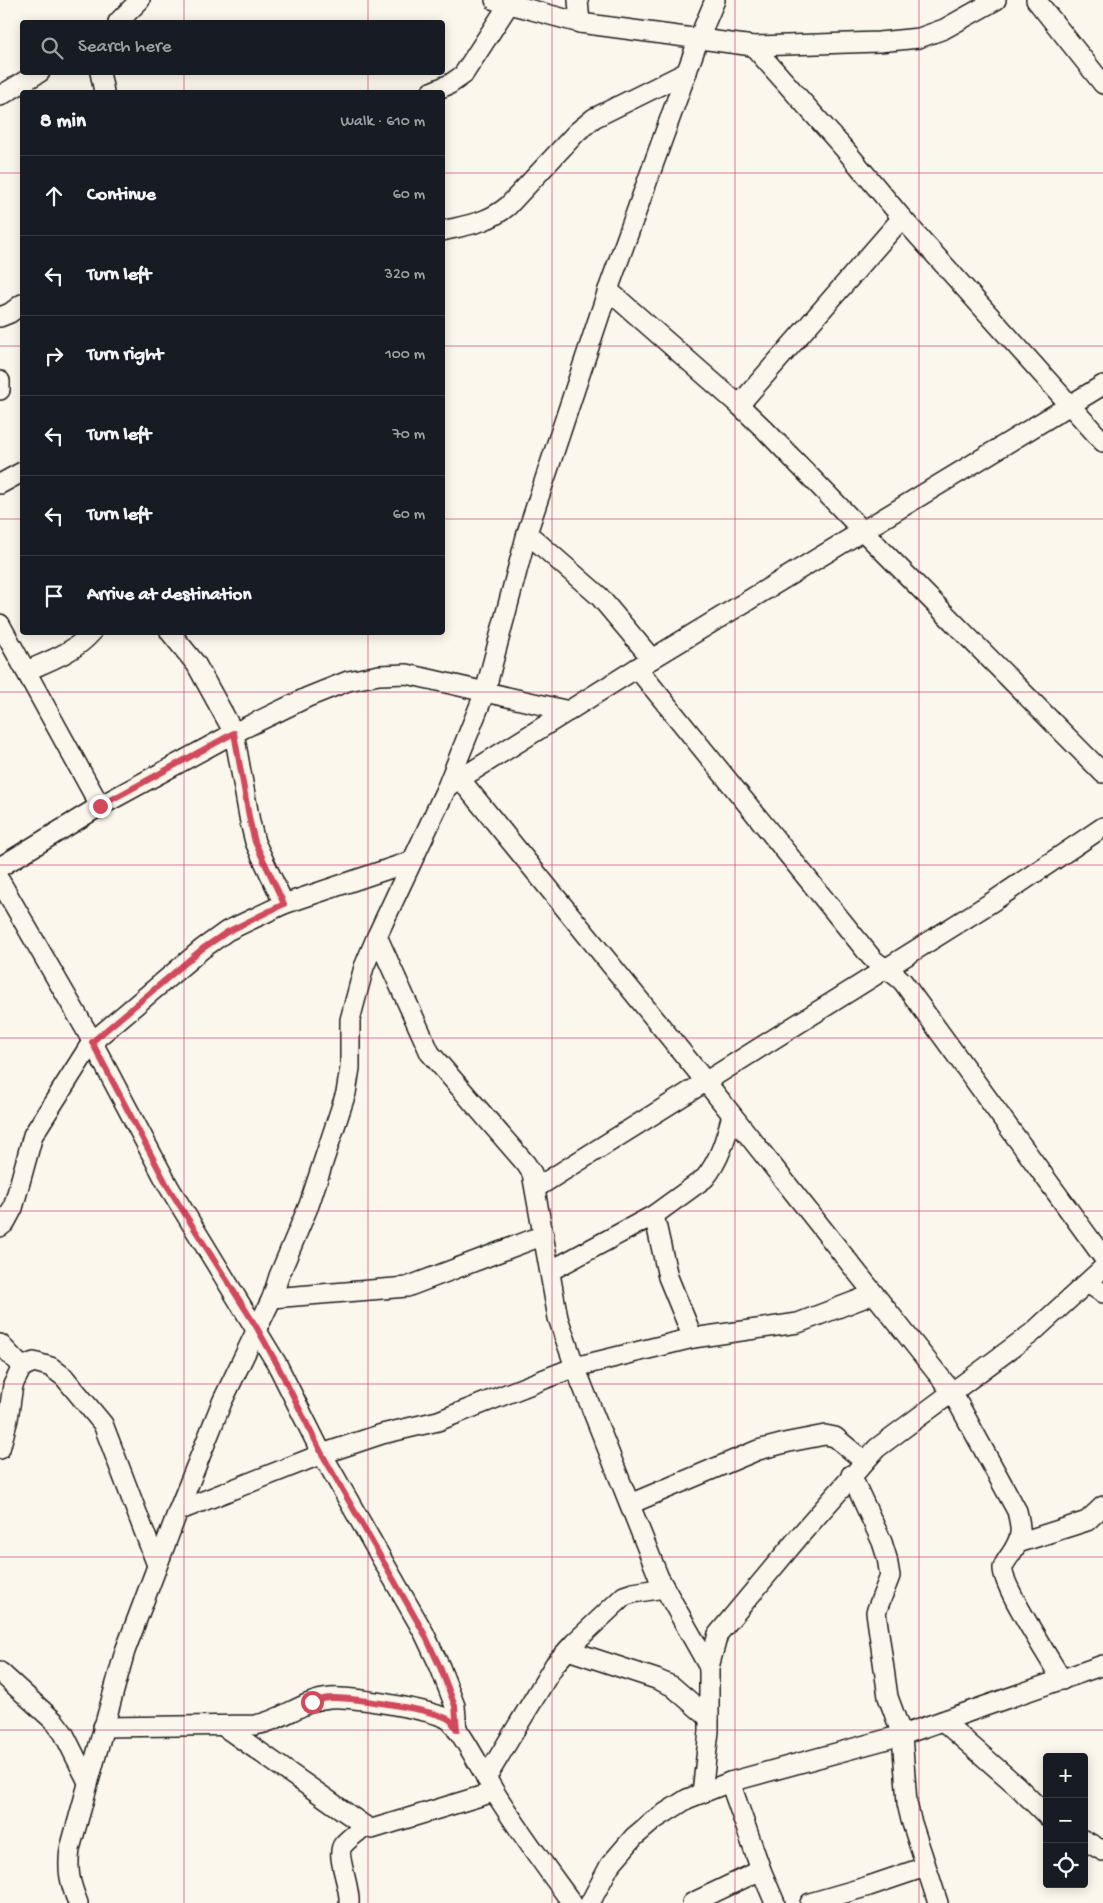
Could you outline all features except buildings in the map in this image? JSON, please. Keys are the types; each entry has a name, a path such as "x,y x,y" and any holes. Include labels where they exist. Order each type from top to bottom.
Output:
{"street":[{"path":"120,20 140,0"},
{"path":"578,0 580,23"},
{"path":"78,1903 70,1882 68,1867 70,1849 125,1651 222,1402 272,1298 279,1276 309,1205 346,1093 350,1068 350,1020 364,967 412,861 453,783 485,692 527,533 608,290 714,0"},
{"path":"436,90 450,84 463,75 502,2 580,23 753,46 879,42 919,38 944,29 996,0"},
{"path":"1036,0 1103,84"},
{"path":"753,46 902,218 1103,442"},
{"path":"445,230 497,216 577,132 594,118 687,72"},
{"path":"0,96 35,75"},
{"path":"101,75 104,90"},
{"path":"739,405 902,218"},
{"path":"608,290 739,405 1103,774"},
{"path":"0,317 10,313 20,306"},
{"path":"0,381 0,390"},
{"path":"453,783 645,663 1103,385"},
{"path":"0,484 20,473"},
{"path":"527,533 599,596 645,663 871,957 877,964 887,968 903,982 1103,1257"},
{"path":"0,624 100,806"},
{"path":"26,671 73,649 83,643 90,635"},
{"path":"172,635 196,664 234,733 255,842 284,904"},
{"path":"0,867 100,806 234,733 308,697 348,681 379,675 407,674 569,711"},
{"path":"453,783 706,1082 952,1392 1017,1511 1021,1529 1018,1543 1003,1568 1004,1577 1016,1603 1062,1680"},
{"path":"536,1188 992,902 1103,828"},
{"path":"0,1227 5,1223 13,1208 26,1156 34,1135 92,1042 202,949 227,932 284,904 412,861"},
{"path":"0,881 92,1042 168,1187 257,1328 322,1454 432,1650 455,1706 457,1730"},
{"path":"377,936 430,1053 532,1173 558,1318 575,1367 664,1588 710,1667"},
{"path":"550,1272 654,1215 705,1178 711,1171 724,1143 732,1115"},
{"path":"654,1215 668,1277 694,1338"},
{"path":"272,1298 407,1287 544,1235"},
{"path":"702,1793 709,1732 710,1667 718,1634 851,1475 876,1448 1032,1333 1103,1268"},
{"path":"1087,1283 1103,1294"},
{"path":"178,1511 322,1454 382,1434 438,1421 575,1367 694,1338 798,1323 874,1294"},
{"path":"0,1344 22,1367"},
{"path":"0,1449 8,1420 13,1385 22,1367 34,1362 51,1367 64,1377 103,1424 157,1565"},
{"path":"630,1504 758,1450 816,1436 835,1437 864,1461"},
{"path":"851,1475 882,1542 887,1558 890,1576 876,1612 888,1697 902,1735 906,1802 925,1867 938,1903"},
{"path":"1018,1543 1087,1520 1103,1506"},
{"path":"223,1726 365,1826 372,1829 490,1785 555,1664 624,1596 664,1588"},
{"path":"568,1650 672,1686 709,1718"},
{"path":"590,1903 610,1865 634,1837 654,1820 687,1798 730,1782 902,1735 1103,1665"},
{"path":"0,1672 56,1722 88,1782"},
{"path":"103,1727 223,1726 268,1723 312,1702 329,1698 363,1701 423,1711 450,1720 531,1848 572,1903"},
{"path":"943,1721 1017,1786 1043,1812"},
{"path":"730,1782 774,1903"},
{"path":"349,1903 350,1896 340,1853 342,1846 365,1826"},
{"path":"1088,1842 1103,1851"},
{"path":"810,1903 925,1867"},
{"path":"692,1903 761,1870"}],"route":[{"path":"100,806 234,733 255,842 284,904 227,932 202,949 92,1042 168,1187 257,1328 322,1454 424,1633 455,1706 457,1730 450,1720 423,1711 392,1705 343,1698 329,1698 312,1702"}]}
